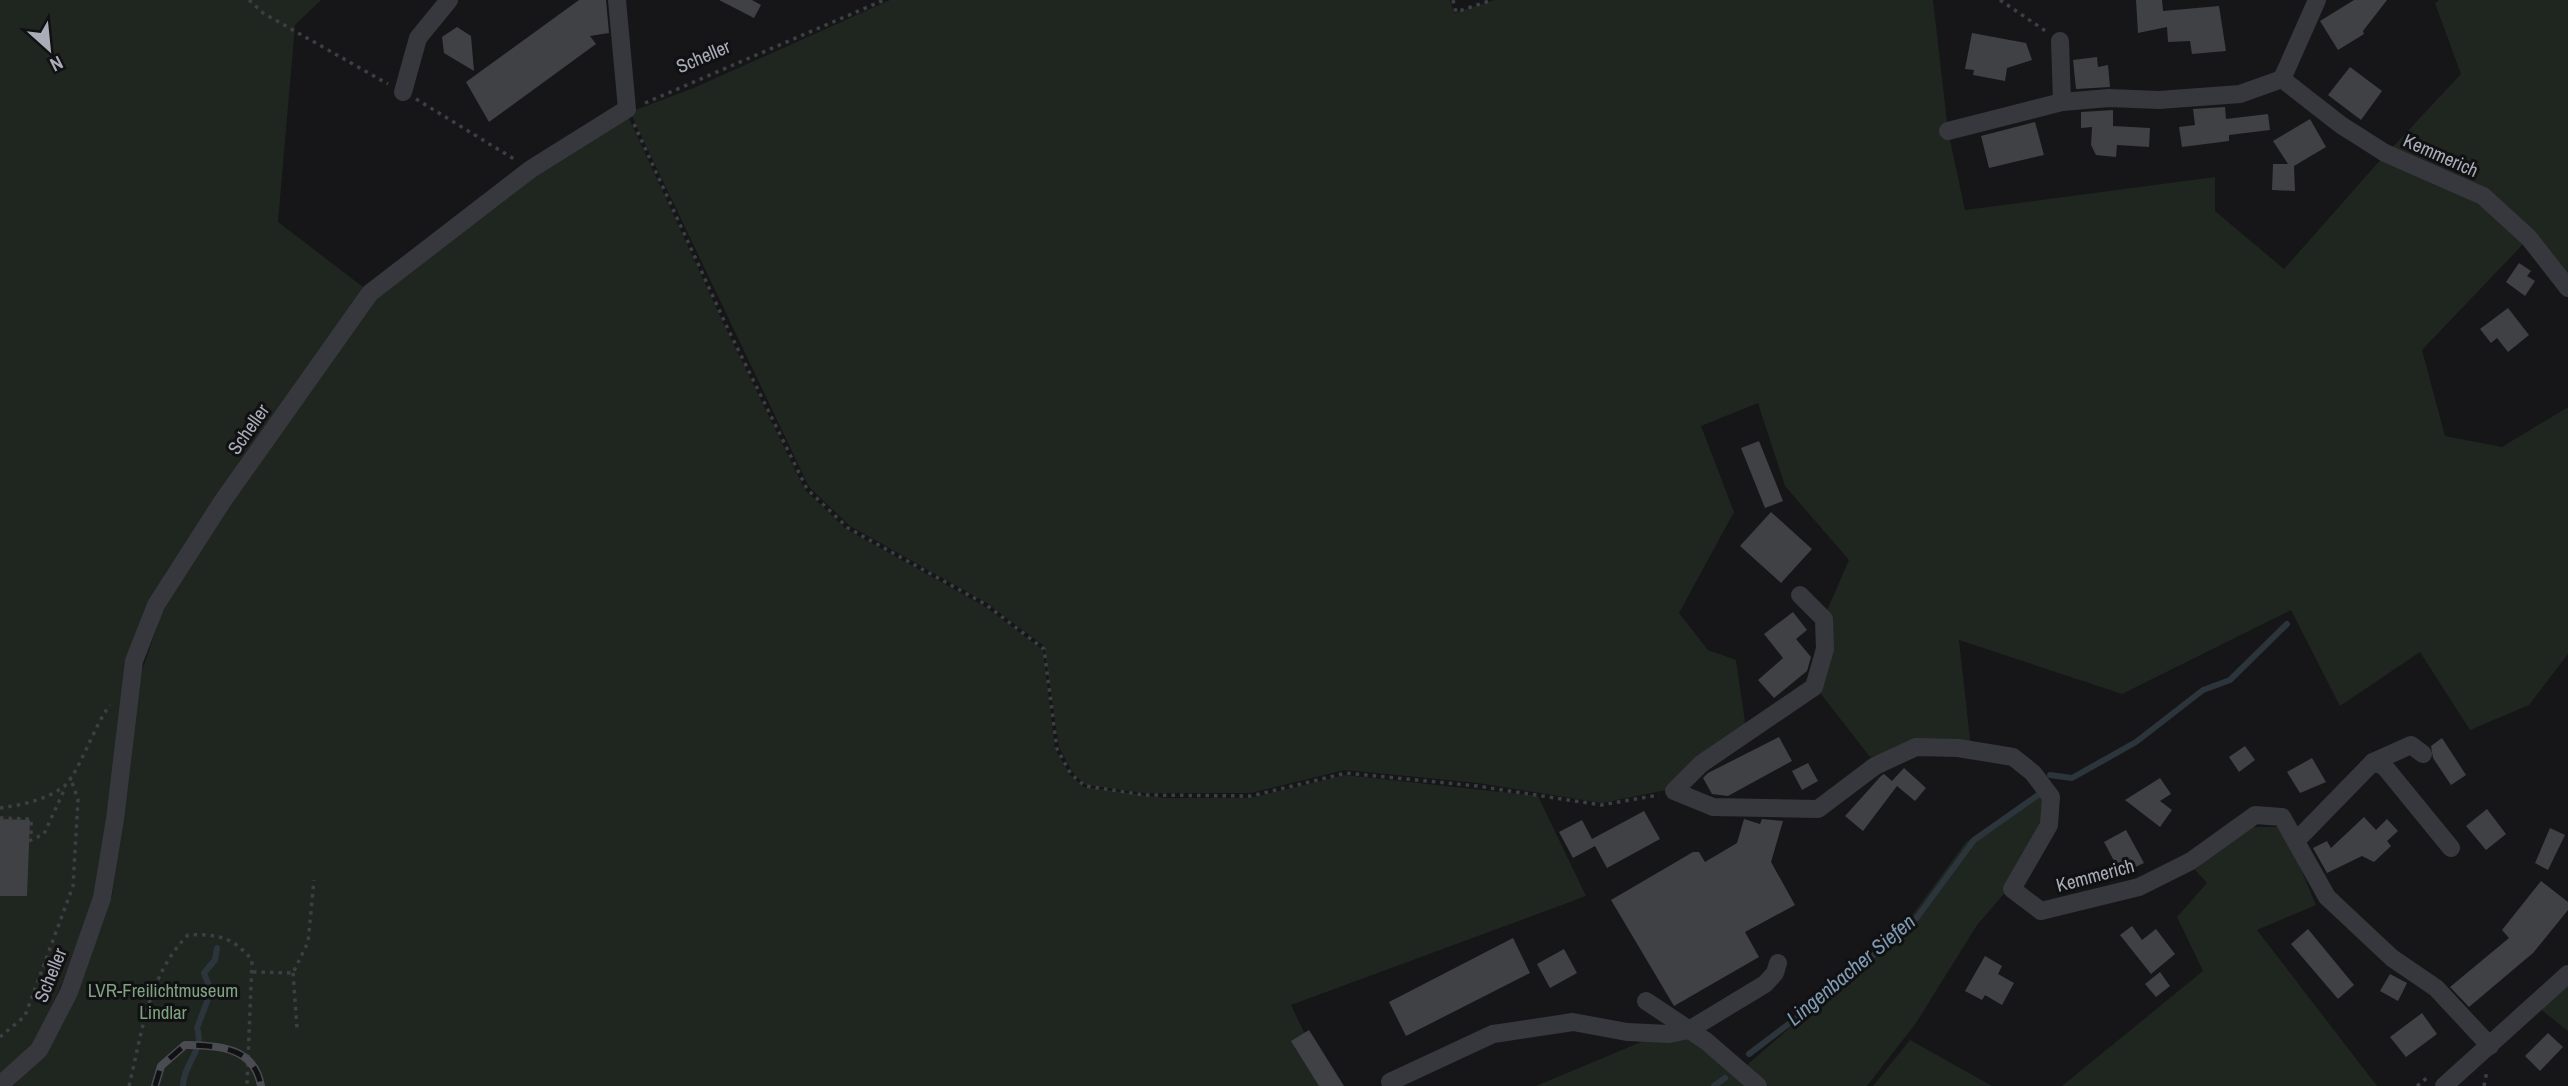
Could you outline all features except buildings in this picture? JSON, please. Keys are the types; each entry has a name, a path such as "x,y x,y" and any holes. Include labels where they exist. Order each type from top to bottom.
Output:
{"street":[{"path":"403,92 418,38 449,0"},
{"path":"618,0 618,36 627,110"},
{"path":"1948,131 2062,102 2109,97 2159,100 2240,93 2282,79 2317,0"},
{"path":"2060,41 2062,102"},
{"name":"Kemmerich","path":"2282,79 2385,153 2483,196 2529,238 2568,288"},
{"name":"Scheller","path":"0,1085 39,1050 69,992 102,898 116,819 134,661 156,605 222,502 370,293 531,169 627,110"},
{"path":"1674,791 1701,764 1814,687 1825,649 1824,619 1800,595"},
{"path":"2296,841 2373,762 2411,745 2423,754"},
{"name":"Kemmerich","path":"1674,791 1713,807 1818,809 1874,766 1916,747 1958,748 2013,757 2033,773 2051,797 2049,825 2012,889 2041,911 2139,887 2191,861 2255,815 2282,817 2327,897 2392,958 2436,988 2490,1046"},
{"path":"2373,762 2384,766 2451,848"},
{"path":"1390,1082 1493,1034 1573,1022 1627,1032 1669,1034 1689,1030 1765,984 1775,973 1778,963"},
{"path":"2444,1086 2568,974"},
{"path":"1646,1001 1737,1065 1758,1086"}],"path":[{"name":"Scheller","path":"627,110 884,0"},
{"path":"1452,0 1455,12 1492,0"},
{"path":"2000,0 2060,41"},
{"path":"627,110 727,327 807,489 848,528 985,604 1044,649 1057,749 1071,774 1085,786 1145,795 1251,796 1346,773 1539,794 1601,805 1674,791"},
{"path":"0,818 31,819 30,840 44,834 100,717 132,678"},
{"path":"0,1037 25,1016 73,886 78,799 70,777"},
{"path":"0,808 37,800 66,786"},
{"path":"297,1028 292,972 308,942 314,880"},
{"path":"129,1086 156,979 169,953 188,935 219,934 239,944 252,960 247,1086"},
{"path":"253,972 292,972"}],"green space":[{"path":"0,0 321,0 295,25 278,222 367,290 129,663 96,893 62,984 33,1046 0,1078"},
{"path":"890,0 1450,0 1454,13 1495,0 1933,0 1948,131 1965,210 2215,177 2215,211 2284,269 2383,157 2481,198 2527,240 2422,350 2445,436 2502,447 2568,407 2568,654 2529,705 2470,730 2420,652 2340,706 2291,610 2122,694 1959,640 1971,748 1917,745 1870,757 1817,689 1825,615 1849,560 1785,486 1758,403 1701,426 1734,512 1679,613 1708,650 1736,660 1746,729 1671,789 1602,803 1478,783 1345,770 1251,793 1145,793 1086,785 1073,773 1059,747 1044,646 987,603 850,526 809,487 630,112 696,87"},
{"path":"2439,0 2568,0 2568,283 2485,193 2389,151 2461,74 2435,3"},
{"name":"LVR-Freilichtmuseum Lindlar","path":"626,112 725,327 805,490 846,529 984,606 1043,650 1055,749 1070,775 1084,787 1165,798 1250,798 1345,775 1538,796 1586,896 1291,1005 1330,1086 13,1086 45,1056 75,993 112,896 138,682 162,613 223,505 372,296 531,172"},
{"path":"2044,791 2045,824 2009,888 1977,925 1916,1023 1867,1086 1768,1086 1747,1065 1900,932 1966,842"},
{"path":"2248,827 2280,827 2290,843 2316,905 2257,930 2377,1086 2062,1086 2203,971 2177,917 2207,883 2195,870"},
{"path":"2568,977 2568,1031 2539,1008"},
{"path":"1677,1027 1747,1086 1536,1086"},
{"path":"1910,1040 1992,1086 1873,1086"}],"waterway":[{"name":"Lingenbacher Siefen","path":"2050,775 2072,778 2136,742 2203,690 2230,680 2287,624"},
{"name":"Lingenbacher Siefen","path":"1749,1054 1815,1004 1915,920 1974,840 2038,795"},
{"path":"183,1086 186,1071 198,1043 197,1028 211,991 204,973 215,960 217,948"},
{"name":"Lingenbacher Siefen","path":"1714,1086 1725,1078"}],"railway":[{"path":"155,1086 161,1066 185,1045 222,1048 243,1056 251,1063 261,1086"}]}
